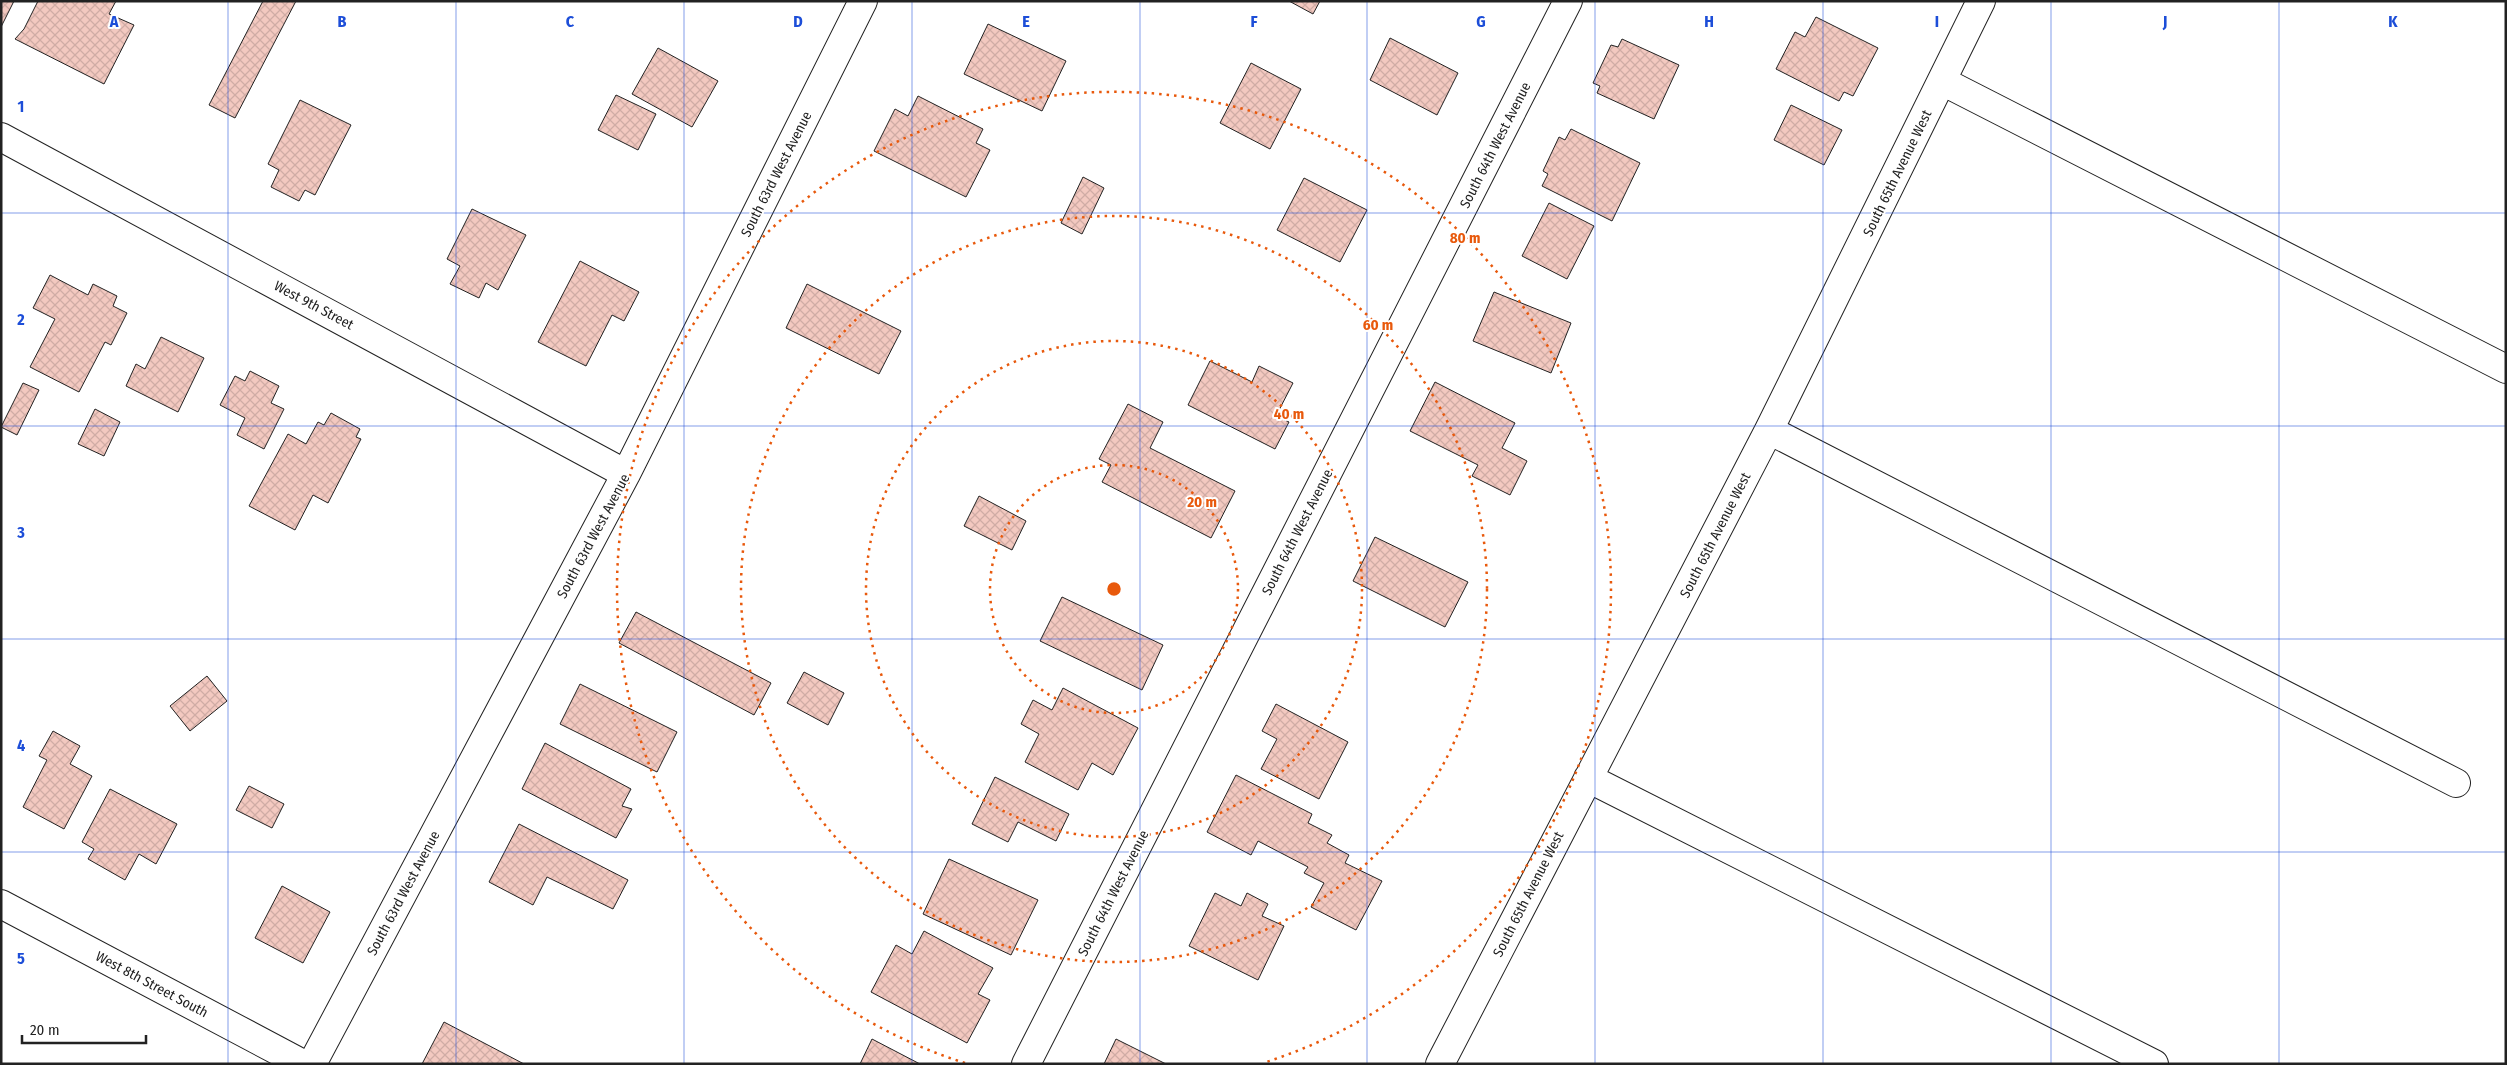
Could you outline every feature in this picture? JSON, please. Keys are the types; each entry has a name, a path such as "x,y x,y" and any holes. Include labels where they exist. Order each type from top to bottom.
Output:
{"street":[{"name":"South 63rd West Avenue","path":"312,1064 626,474 863,1"},
{"name":"South 64th West Avenue","path":"1026,1064 1568,1"},
{"name":"South 65th Avenue West","path":"1440,1064 1769,430 1981,1"},
{"path":"1942,81 2506,369"},
{"name":"West 9th Street","path":"1,137 626,474"},
{"path":"1769,430 2456,783"},
{"path":"1588,778 2154,1064"},
{"name":"West 8th Street South","path":"1,904 303,1064"}],"building":[{"path":"1,1 14,1 1,27"},
{"path":"38,1 116,1 109,14 134,25 104,84 15,39 24,29"},
{"path":"263,1 296,1 235,118 209,105"},
{"path":"1289,1 1320,1 1313,14"},
{"path":"1816,17 1878,48 1853,96 1844,92 1839,101 1776,69 1795,32 1805,37"},
{"path":"988,24 1066,61 1042,111 964,74"},
{"path":"1390,38 1458,73 1437,115 1370,80"},
{"path":"1622,39 1679,65 1654,119 1597,93 1600,86 1593,83 1611,45 1618,47"},
{"path":"658,48 718,81 692,127 632,94"},
{"path":"1251,63 1301,89 1270,149 1220,123"},
{"path":"616,95 656,114 638,150 598,130"},
{"path":"918,96 983,129 976,143 990,150 966,197 874,151 895,109 908,116"},
{"path":"300,100 351,125 315,195 305,190 299,201 271,187 279,170 268,164"},
{"path":"1791,105 1842,130 1824,165 1774,140"},
{"path":"1571,129 1640,163 1612,221 1542,186 1548,174 1543,171 1559,137 1565,140"},
{"path":"1083,177 1104,188 1082,234 1061,223"},
{"path":"1304,178 1367,210 1340,262 1277,230"},
{"path":"1549,203 1594,226 1567,279 1522,256"},
{"path":"472,209 526,235 498,290 486,283 479,298 450,284 460,266 447,259"},
{"path":"580,261 639,292 624,321 612,315 586,366 538,342"},
{"path":"50,275 88,295 93,284 117,296 113,306 127,313 111,345 105,342 79,392 30,367 55,319 33,308"},
{"path":"807,284 901,331 879,374 786,328"},
{"path":"1494,292 1571,323 1551,373 1473,341"},
{"path":"161,337 204,358 178,412 126,386 136,364 145,369"},
{"path":"1210,361 1252,382 1259,366 1293,383 1276,416 1289,422 1275,449 1188,405"},
{"path":"250,371 279,386 271,403 284,409 264,449 237,435 245,418 220,405 235,376 245,381"},
{"path":"1435,382 1515,423 1502,448 1527,461 1510,495 1472,476 1478,465 1410,431"},
{"path":"23,383 39,390 17,435 1,427"},
{"path":"1128,404 1163,422 1150,448 1235,491 1211,538 1102,482 1111,465 1099,459"},
{"path":"95,409 120,422 104,456 78,444"},
{"path":"331,413 360,429 356,437 361,439 328,503 313,495 295,530 249,506 288,434 306,444 318,422 324,425"},
{"path":"979,496 1026,521 1012,550 964,526"},
{"path":"1375,537 1468,582 1445,627 1353,581"},
{"path":"1062,597 1163,645 1142,690 1040,641"},
{"path":"636,612 771,683 754,715 619,643"},
{"path":"804,672 844,693 828,725 787,703"},
{"path":"207,676 227,701 190,731 170,706"},
{"path":"580,684 677,732 657,772 560,724"},
{"path":"1063,688 1138,728 1113,775 1092,763 1078,790 1025,762 1039,734 1021,724 1033,700 1052,710"},
{"path":"1276,704 1348,742 1319,799 1261,769 1277,739 1262,731"},
{"path":"53,731 80,746 70,764 92,776 64,829 23,807 47,760 39,756"},
{"path":"545,743 631,789 622,806 632,809 616,838 522,789"},
{"path":"1236,775 1312,814 1308,823 1332,835 1327,843 1349,855 1345,863 1382,881 1356,930 1311,907 1324,883 1304,873 1308,867 1258,841 1251,855 1207,832"},
{"path":"995,777 1069,814 1056,841 1018,822 1008,842 972,824"},
{"path":"249,786 284,804 272,828 236,810"},
{"path":"110,789 177,824 156,864 139,854 125,880 88,859 94,849 82,842"},
{"path":"519,824 628,880 613,909 547,877 533,905 489,882"},
{"path":"949,859 1038,900 1011,955 923,914"},
{"path":"282,886 330,912 303,963 255,938"},
{"path":"1215,893 1241,906 1247,893 1268,904 1262,916 1284,926 1258,980 1189,946"},
{"path":"924,931 993,968 978,994 990,1000 967,1043 871,992 896,945 912,954"},
{"path":"444,1022 524,1064 422,1064"},
{"path":"872,1039 920,1064 860,1064"},
{"path":"1116,1039 1166,1064 1104,1064"}]}
